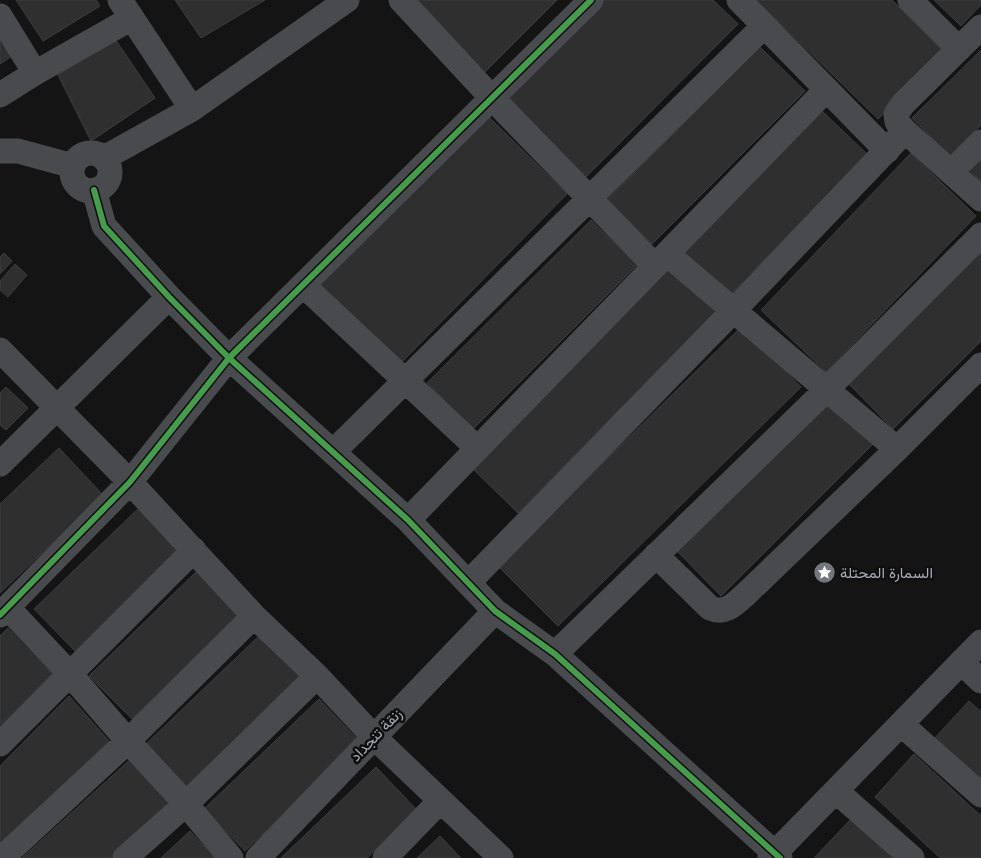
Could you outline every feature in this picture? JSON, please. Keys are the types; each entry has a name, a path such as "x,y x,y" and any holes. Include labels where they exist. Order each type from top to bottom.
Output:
{"street":[{"path":"104,158 192,109 347,0"},
{"path":"402,0 492,98 589,199 661,260 734,310 897,449"},
{"path":"231,858 186,804 69,673 4,612 130,482 229,358 591,0"},
{"path":"738,0 887,151"},
{"path":"910,0 959,49"},
{"path":"0,95 35,73 126,9 192,109"},
{"path":"0,16 35,73"},
{"path":"332,452 764,26"},
{"path":"981,27 896,114 897,122 905,131 981,199"},
{"path":"408,520 826,90"},
{"path":"468,583 905,131"},
{"path":"951,172 981,142"},
{"path":"0,151 18,151 73,166"},
{"path":"86,153 98,154 104,158 110,168 110,174 105,185 94,190 82,188 77,184 73,179 73,166 80,156 86,153"},
{"path":"94,190 104,226 169,297 229,358 408,520 495,611 556,654 775,856 981,642"},
{"path":"556,654 827,390 981,235"},
{"path":"303,284 477,448"},
{"path":"0,464 169,297"},
{"path":"0,350 130,482 254,616 317,676 374,737 501,858"},
{"path":"656,555 710,608 718,611 728,609 897,449 981,365"},
{"path":"0,744 194,550"},
{"name":"زنقة تنجداد","path":"258,858 495,611"},
{"path":"2,858 128,741 254,616"},
{"path":"961,662 981,681"},
{"path":"125,858 186,804 317,676"},
{"path":"901,724 981,795"},
{"path":"836,791 912,858"},
{"path":"385,858 440,801"}],"building":[{"path":"16,0 96,0 100,6 43,41"},
{"path":"175,0 265,0 201,38"},
{"path":"415,0 557,0 484,73"},
{"path":"598,0 713,0 738,24 584,179 501,97"},
{"path":"756,0 892,0 946,54 878,119"},
{"path":"934,0 981,0 981,5 961,26"},
{"path":"0,30 15,54 0,64"},
{"path":"115,39 155,98 91,141 58,75"},
{"path":"760,47 805,91 652,244 607,200"},
{"path":"981,50 981,125 950,156 912,118"},
{"path":"821,110 867,154 728,297 683,253"},
{"path":"486,114 567,194 399,365 318,285"},
{"path":"911,153 976,216 826,372 761,310"},
{"path":"981,153 981,182 966,167"},
{"path":"591,220 637,265 473,429 427,383"},
{"path":"981,252 981,341 893,429 849,384"},
{"path":"4,253 12,261 0,274 0,257"},
{"path":"15,264 27,275 8,297 0,290 0,281"},
{"path":"671,266 717,310 518,513 473,469"},
{"path":"742,326 801,387 558,626 498,566"},
{"path":"6,387 28,408 6,430 0,425 0,393"},
{"path":"830,398 874,443 721,596 677,551"},
{"path":"59,448 103,495 0,593 0,504"},
{"path":"142,505 184,548 77,653 34,609"},
{"path":"197,571 239,614 132,719 89,676"},
{"path":"8,628 52,674 0,725 0,636"},
{"path":"260,635 301,678 186,787 146,744"},
{"path":"69,696 110,742 0,845 0,766"},
{"path":"319,699 360,742 245,851 204,809"},
{"path":"969,701 981,712 981,783 933,740"},
{"path":"914,754 981,816 981,858 940,858 875,797"},
{"path":"134,756 175,800 111,858 22,858"},
{"path":"376,767 417,810 367,858 281,858"},
{"path":"851,819 892,858 814,858"},
{"path":"190,831 215,858 161,858"},
{"path":"440,836 461,858 417,858"}],"cycle path":[{"path":"0,615 130,482 229,358 591,0"},
{"path":"94,190 104,226 169,297 229,358 408,520 495,611 555,654 780,858"}],"place":[{"name":"السمارة المحتلة","path":"824,573"}]}
